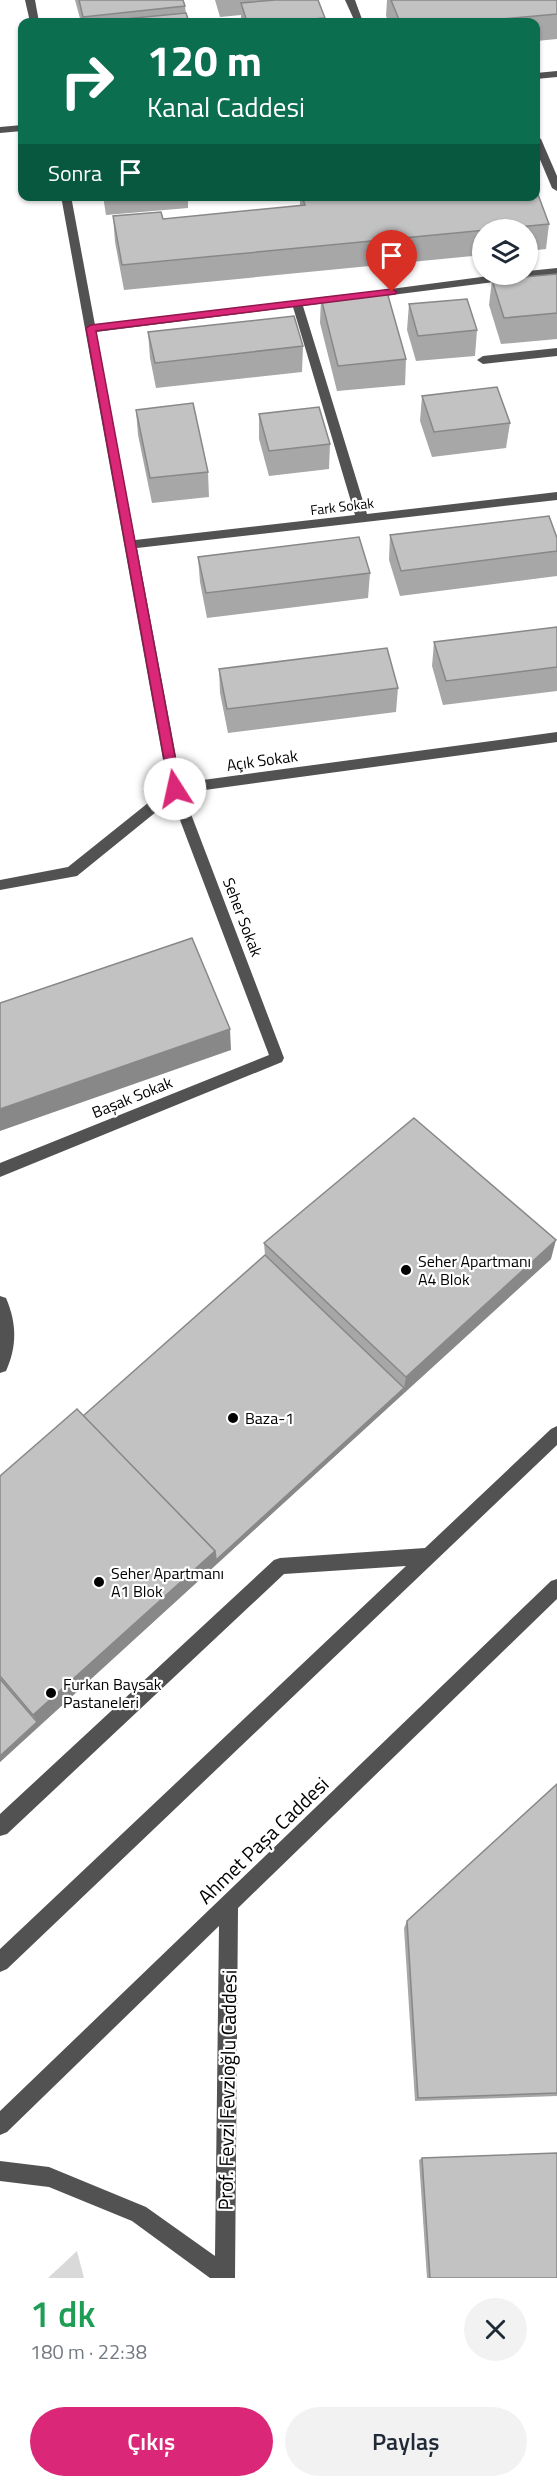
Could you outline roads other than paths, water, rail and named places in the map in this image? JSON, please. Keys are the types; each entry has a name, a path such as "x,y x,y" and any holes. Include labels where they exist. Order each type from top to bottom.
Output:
{"street":[{"path":"30,0 34,18"},
{"path":"350,0 357,18"},
{"path":"540,76 557,74"},
{"path":"0,130 18,128"},
{"path":"540,148 557,188"},
{"path":"0,885 72,872 175,789 67,201"},
{"path":"91,328 557,271"},
{"path":"297,304 362,518"},
{"path":"483,360 557,352"},
{"name":"Fark Sokak","path":"130,545 557,496"},
{"name":"Açık Sokak","path":"175,789 557,737"},
{"name":"Seher Sokak","path":"175,789 277,1058"},
{"name":"Başak Sokak","path":"0,1170 277,1058"},
{"path":"0,1303 8,1324 7,1353 0,1366"},
{"path":"0,1962 557,1434"},
{"path":"0,1827 280,1566 426,1556"},
{"name":"Ahmet Paşa Caddesi","path":"0,2125 557,1587"},
{"name":"Prof. Fevzi Fevzioğlu Caddesi","path":"225,2277 229,1903"},
{"path":"0,2171 49,2176 139,2214 225,2277"}],"place":[{"name":"Seher Apartmanı A4 Blok","path":"406,1270"},
{"name":"Baza-1","path":"233,1418"},
{"name":"Seher Apartmanı A1 Blok","path":"99,1582"},
{"name":"Furkan Baysak Pastaneleri","path":"51,1693"}]}
